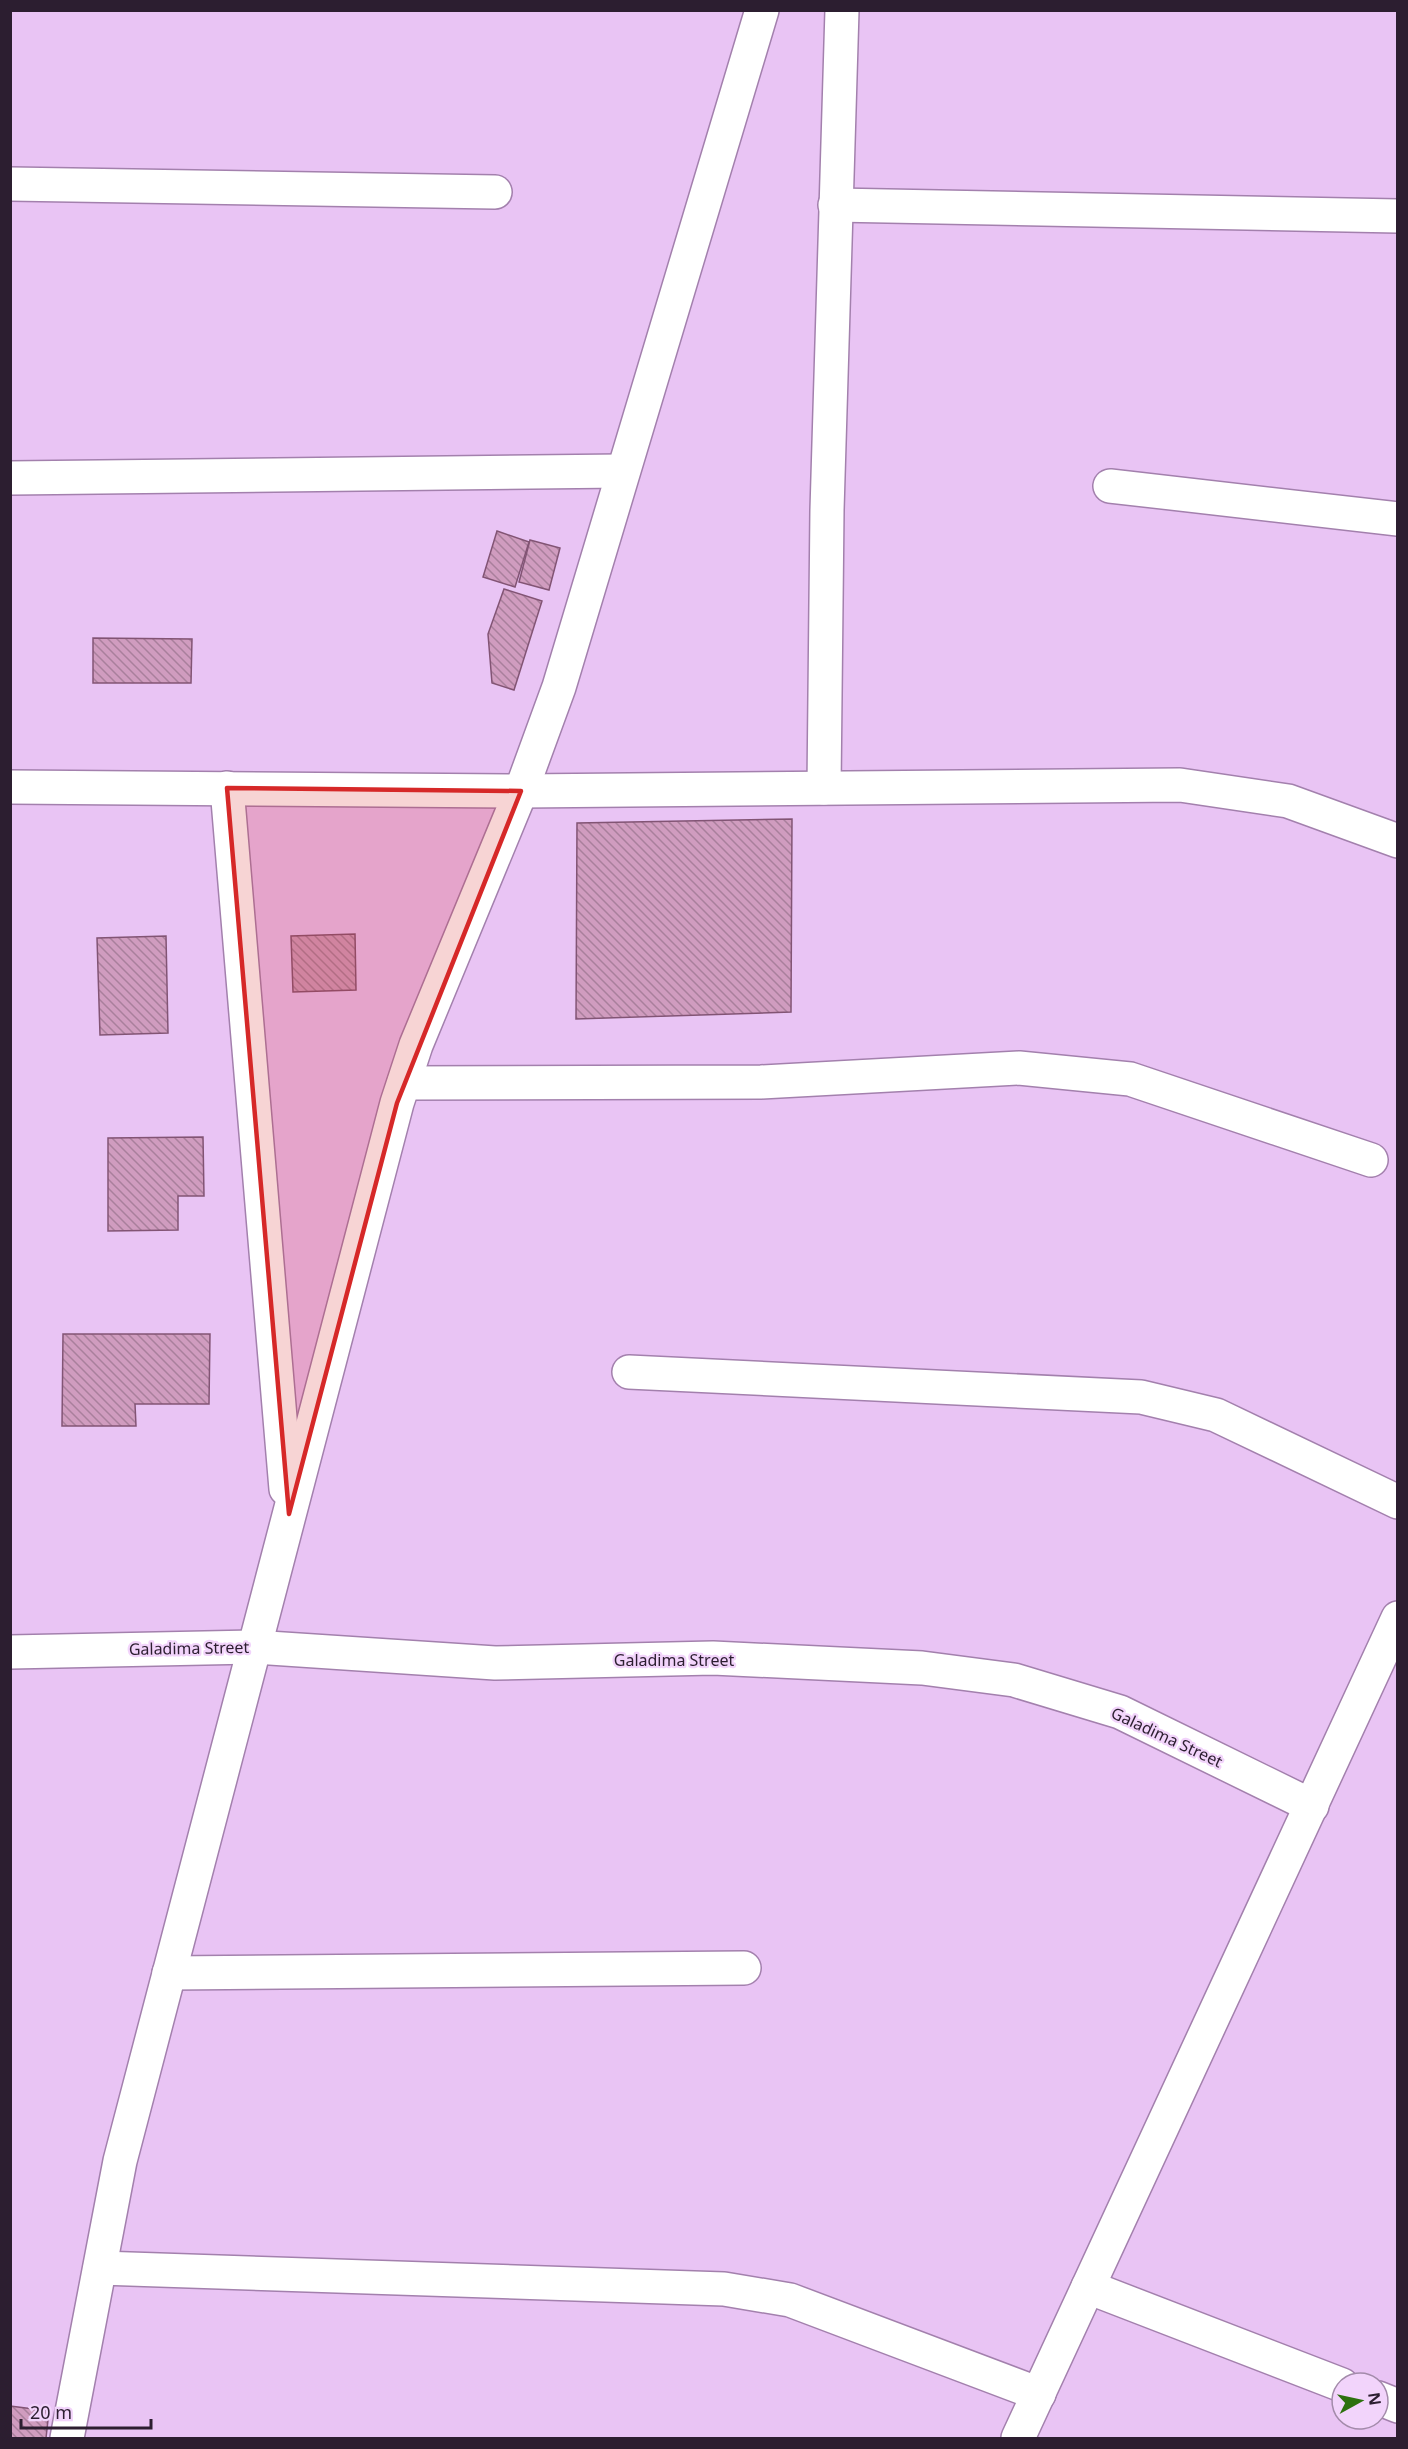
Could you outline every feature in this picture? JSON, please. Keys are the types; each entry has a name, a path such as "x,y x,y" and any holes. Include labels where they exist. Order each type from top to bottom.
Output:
{"street":[{"path":"67,2439 120,2161 253,1647 404,1083 416,1045 520,791 559,687 762,10"},
{"path":"825,788 827,510 842,10"},
{"path":"10,184 495,192"},
{"path":"836,205 1398,216"},
{"path":"10,478 623,471"},
{"path":"1110,486 1398,519"},
{"path":"10,787 520,791 1180,785 1288,801 1398,841"},
{"path":"227,788 289,1514"},
{"path":"404,1083 761,1082 1019,1068 1130,1079 1371,1161"},
{"path":"629,1372 1141,1397 1216,1415 1398,1502"},
{"path":"1018,2439 1398,1618"},
{"name":"Galadima Street","path":"10,1652 253,1647 495,1663 713,1658 922,1668 1014,1680 1120,1712 1311,1806"},
{"path":"169,1974 744,1968"},
{"path":"100,2268 724,2289 790,2300 1039,2394"},
{"path":"1088,2287 1330,2380"}],"highlighted area":[{"path":"227,788 521,791 397,1103 289,1514"}],"building":[{"path":"497,531 529,542 515,587 483,577"},
{"path":"530,540 560,548 549,590 519,582"},
{"path":"504,589 542,601 514,690 492,683 488,634"},
{"path":"93,638 192,639 191,683 93,683"},
{"path":"792,819 791,1012 576,1019 577,823"},
{"path":"355,934 356,990 293,992 291,936"},
{"path":"166,936 168,1033 100,1035 97,938"},
{"path":"203,1137 204,1196 178,1196 178,1230 108,1231 108,1138"},
{"path":"63,1334 210,1334 209,1404 135,1404 136,1426 62,1426"},
{"path":"10,2406 49,2411 46,2438 10,2438"}]}
